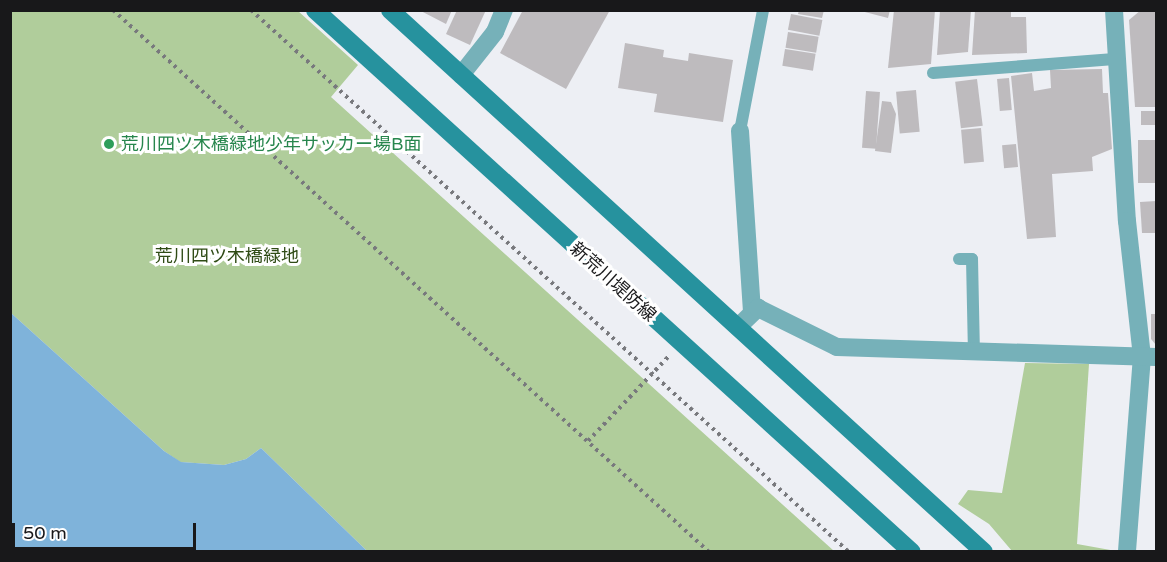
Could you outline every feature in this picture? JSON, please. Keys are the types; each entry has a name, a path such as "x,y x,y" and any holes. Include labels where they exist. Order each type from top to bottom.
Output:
{"main road":[{"name":"新荒川堤防線","path":"315,10 912,552"},
{"path":"390,10 984,552"}],"street":[{"path":"461,75 495,32 504,10"},
{"path":"1114,10 1127,221 1149,356 1127,552"},
{"path":"740,131 752,311"},
{"path":"738,327 752,311 758,308 837,346 1149,356"}],"lane":[{"path":"740,131 763,10"},
{"path":"933,72 1117,59"},
{"path":"959,259 972,259 974,351"}],"path":[{"path":"113,10 709,552"},
{"path":"250,10 849,552"},
{"path":"588,441 661,365"}],"green space":[{"name":"荒川四ツ木橋緑地","path":"10,11 298,11 358,65 331,97 834,551 367,551 261,448 246,459 224,465 180,462 164,451 11,313"},
{"path":"1025,363 1089,364 1077,544 1116,551 1012,551 989,524 958,504 968,490 1002,493"}],"water":[{"path":"11,313 164,451 181,462 224,465 246,459 261,448 367,551 11,551"}],"building":[{"path":"419,10 452,10 446,24"},
{"path":"457,10 486,10 470,45 446,34"},
{"path":"523,10 610,10 566,89 500,53"},
{"path":"799,10 824,10 822,18 798,14"},
{"path":"857,10 890,10 888,18"},
{"path":"894,10 935,10 931,64 888,68"},
{"path":"940,10 971,10 968,52 937,55"},
{"path":"975,10 1011,10 1011,17 1026,17 1027,53 972,55"},
{"path":"1141,10 1156,10 1156,107 1135,107 1129,20"},
{"path":"791,14 822,20 819,36 788,30"},
{"path":"788,32 819,37 816,53 785,48"},
{"path":"625,43 664,50 663,57 688,61 689,53 733,60 723,122 654,112 657,94 618,88"},
{"path":"785,49 816,54 813,71 782,66"},
{"path":"1102,69 1103,93 1108,93 1112,149 1092,157 1093,171 1052,174 1056,237 1027,239 1011,76 1032,73 1034,91 1051,88 1050,70"},
{"path":"1009,78 1012,110 1000,111 997,79"},
{"path":"977,79 983,126 961,128 955,82"},
{"path":"916,90 920,132 900,134 896,92"},
{"path":"866,91 880,92 876,149 862,148"},
{"path":"882,101 891,102 896,114 891,153 875,151"},
{"path":"1141,111 1156,111 1156,125 1141,125"},
{"path":"981,128 984,162 964,164 961,130"},
{"path":"1138,140 1156,140 1156,183 1138,183"},
{"path":"1016,144 1018,167 1004,168 1002,145"},
{"path":"1156,201 1156,233 1142,233 1140,202"},
{"path":"1151,314 1156,314 1156,345 1151,339"}],"place":[{"name":"荒川四ツ木橋緑地少年サッカー場B面","path":"109,144"}]}
